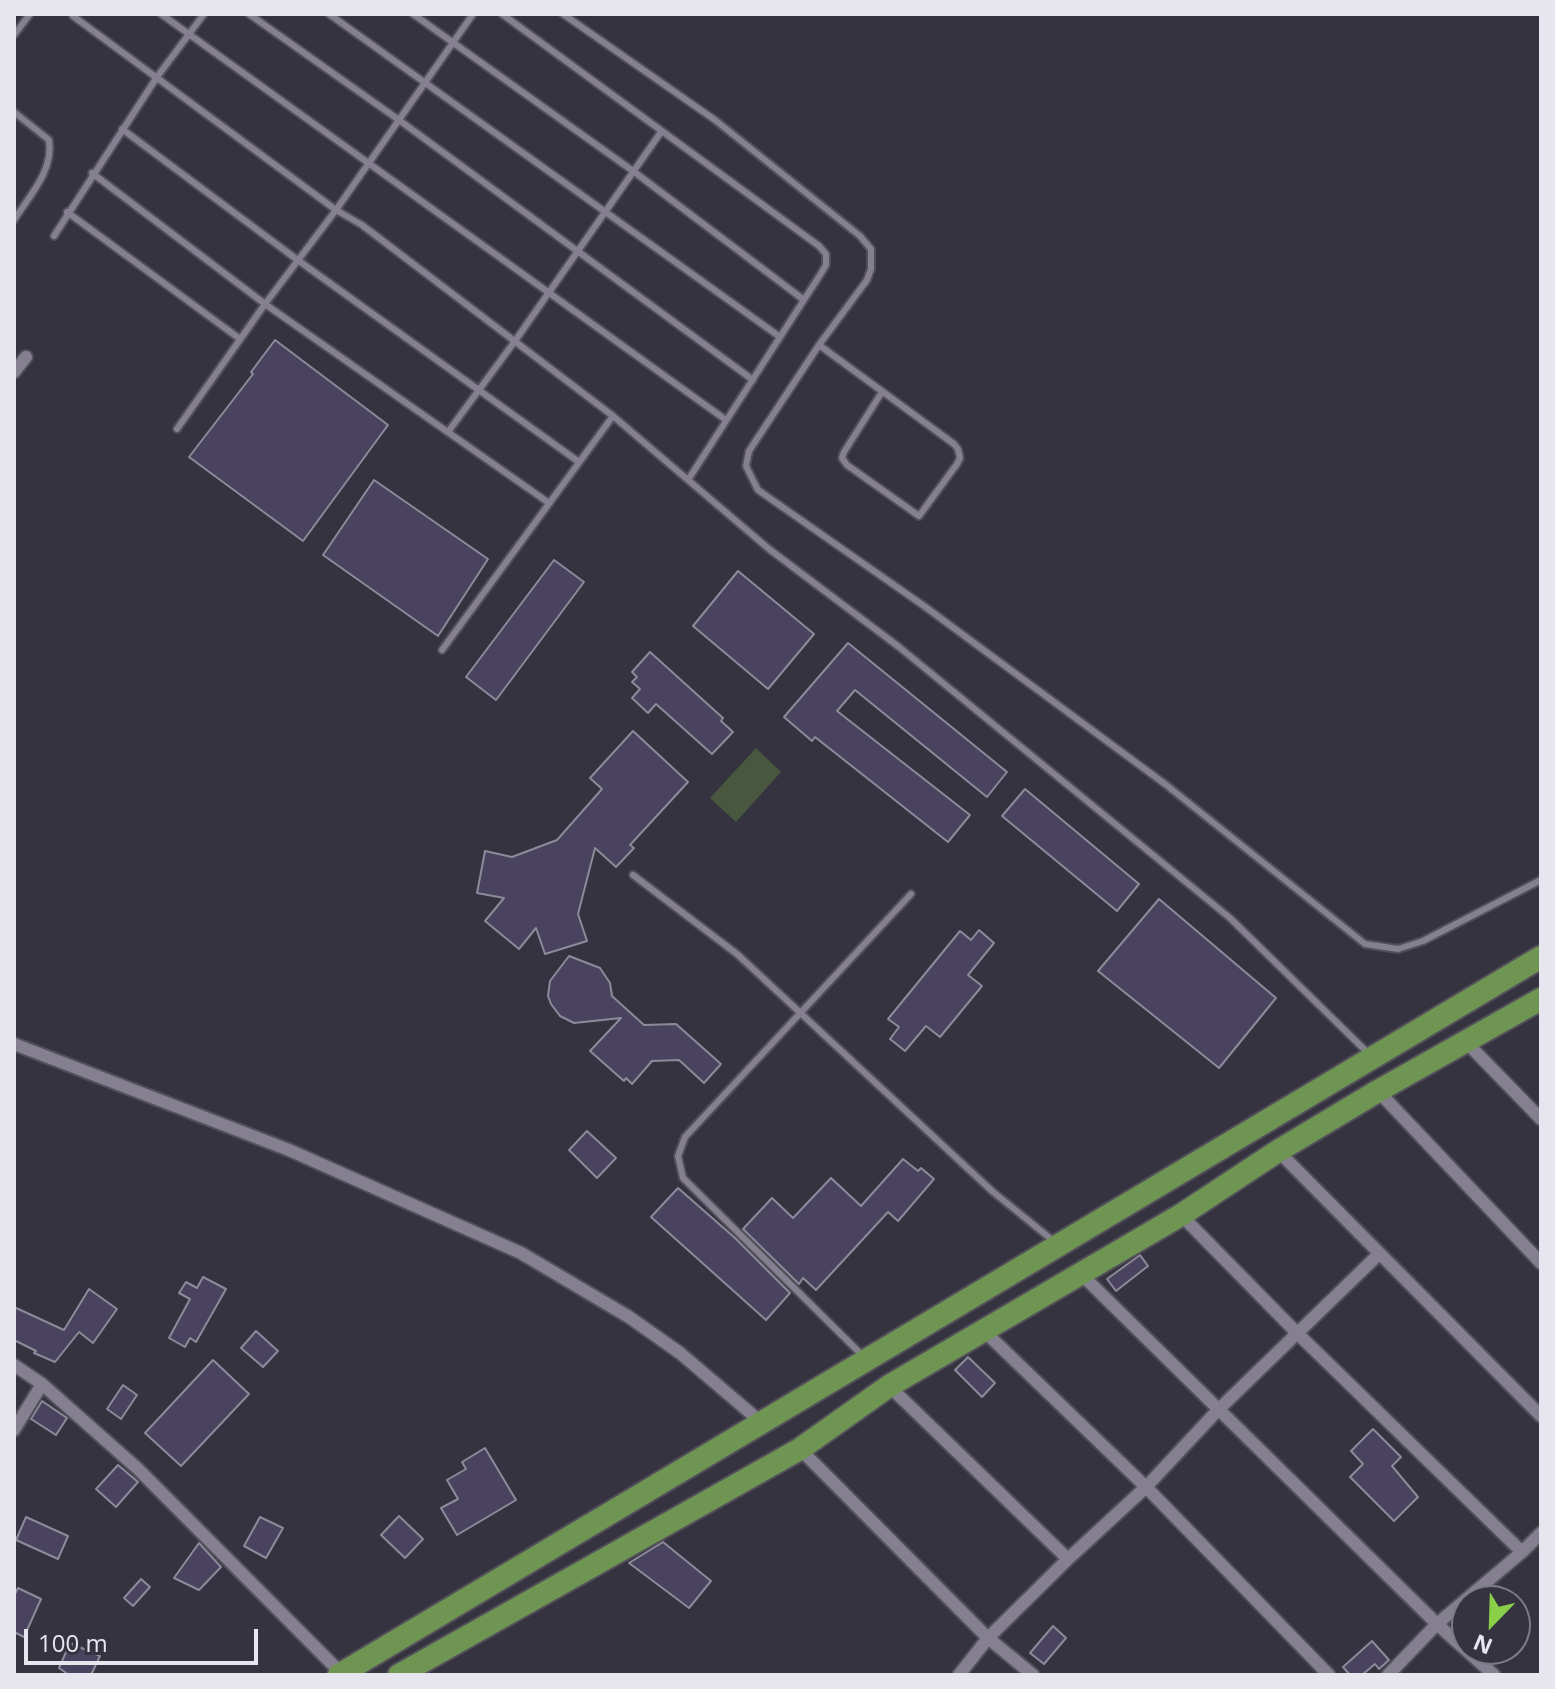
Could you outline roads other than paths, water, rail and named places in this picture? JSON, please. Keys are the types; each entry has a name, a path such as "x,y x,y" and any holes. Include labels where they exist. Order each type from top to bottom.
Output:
{"highway":[{"path":"340,1674 1541,957"},
{"path":"399,1675 800,1449 889,1386 982,1329 1181,1215 1278,1151 1378,1091 1541,999"}],"street":[{"path":"14,372 26,357"},
{"path":"1466,1042 1541,1119"},
{"path":"14,1044 289,1150 521,1253 642,1326 680,1353 761,1422"},
{"path":"1378,1091 1541,1263"},
{"path":"1278,1151 1541,1416"},
{"path":"1181,1215 1522,1552"},
{"path":"959,1675 988,1638 1146,1487 1218,1410 1379,1254"},
{"path":"1081,1274 1437,1624 1494,1675"},
{"path":"982,1329 1146,1487 1329,1675"},
{"path":"14,1365 42,1384 138,1469 340,1674"},
{"path":"14,1430 42,1384"},
{"path":"889,1386 1068,1559"},
{"path":"800,1449 988,1638 1033,1675"},
{"path":"1388,1675 1437,1624 1541,1533"}],"lane":[{"path":"14,35 30,14"},
{"path":"161,14 726,420"},
{"path":"54,236 92,173 204,14"},
{"path":"249,14 753,380"},
{"path":"329,14 780,337"},
{"path":"413,14 633,171 804,300"},
{"path":"177,429 473,14"},
{"path":"502,14 826,254 826,265 688,480"},
{"path":"563,14 715,120 860,236 871,249 871,269 867,280 819,345 749,451 746,466 758,490 924,606 1165,784 1365,944 1398,949 1423,941 1541,880"},
{"path":"73,16 336,210 362,225 613,416 769,549 899,647 1230,918 1372,1056"},
{"path":"14,112 49,140 51,156 44,173 14,220"},
{"path":"122,129 299,261 579,462"},
{"path":"448,432 661,132"},
{"path":"92,173 265,304 549,503"},
{"path":"67,212 240,339"},
{"path":"819,345 954,444 960,453 957,464 919,516 847,465 842,458 882,392"},
{"path":"442,650 613,416"},
{"path":"633,875 737,954 992,1191 1059,1245"},
{"path":"867,1360 683,1178 678,1156 685,1137 911,894"}]}
